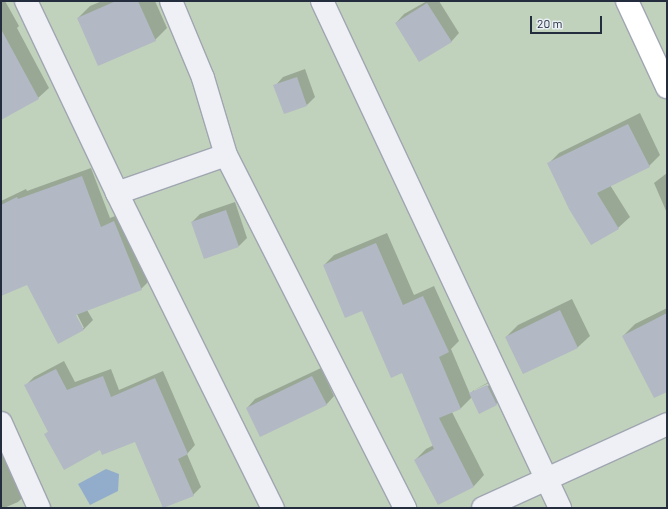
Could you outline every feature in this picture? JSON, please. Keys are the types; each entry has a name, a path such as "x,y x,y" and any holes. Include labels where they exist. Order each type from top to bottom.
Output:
{"highway":[{"path":"627,1 667,88"}],"street":[{"path":"26,1 117,193 273,508"},
{"path":"171,1 204,78 226,155 405,508"},
{"path":"322,1 560,508"},
{"path":"117,193 226,155"},
{"path":"1,423 39,508"},
{"path":"483,508 667,424"}],"green space":[{"path":"1,1 667,1 667,508 1,508"}],"water":[{"path":"106,469 119,474 118,491 90,505 78,484"}],"building":[{"path":"116,1 138,1 156,41 98,66 77,18"},
{"path":"427,3 452,42 419,62 395,23"},
{"path":"1,29 39,99 1,120"},
{"path":"297,77 307,106 284,114 273,85"},
{"path":"628,124 650,167 597,193 619,229 591,245 569,209 547,163"},
{"path":"82,176 101,227 114,221 142,290 76,315 84,330 58,344 27,285 1,296 1,205 17,197 18,199"},
{"path":"226,210 239,247 204,259 191,222"},
{"path":"376,243 403,305 423,296 449,352 439,357 461,409 439,418 474,487 438,505 414,460 434,449 402,373 391,378 362,311 345,318 323,265"},
{"path":"560,310 578,348 523,374 505,337"},
{"path":"667,313 667,392 654,398 622,336"},
{"path":"56,369 67,390 103,376 111,397 155,378 188,454 178,459 194,496 163,508 135,442 102,455 100,450 64,470 44,434 48,432 24,385"},
{"path":"312,376 327,405 260,437 246,408"},
{"path":"487,385 497,405 479,414 469,393"}]}
